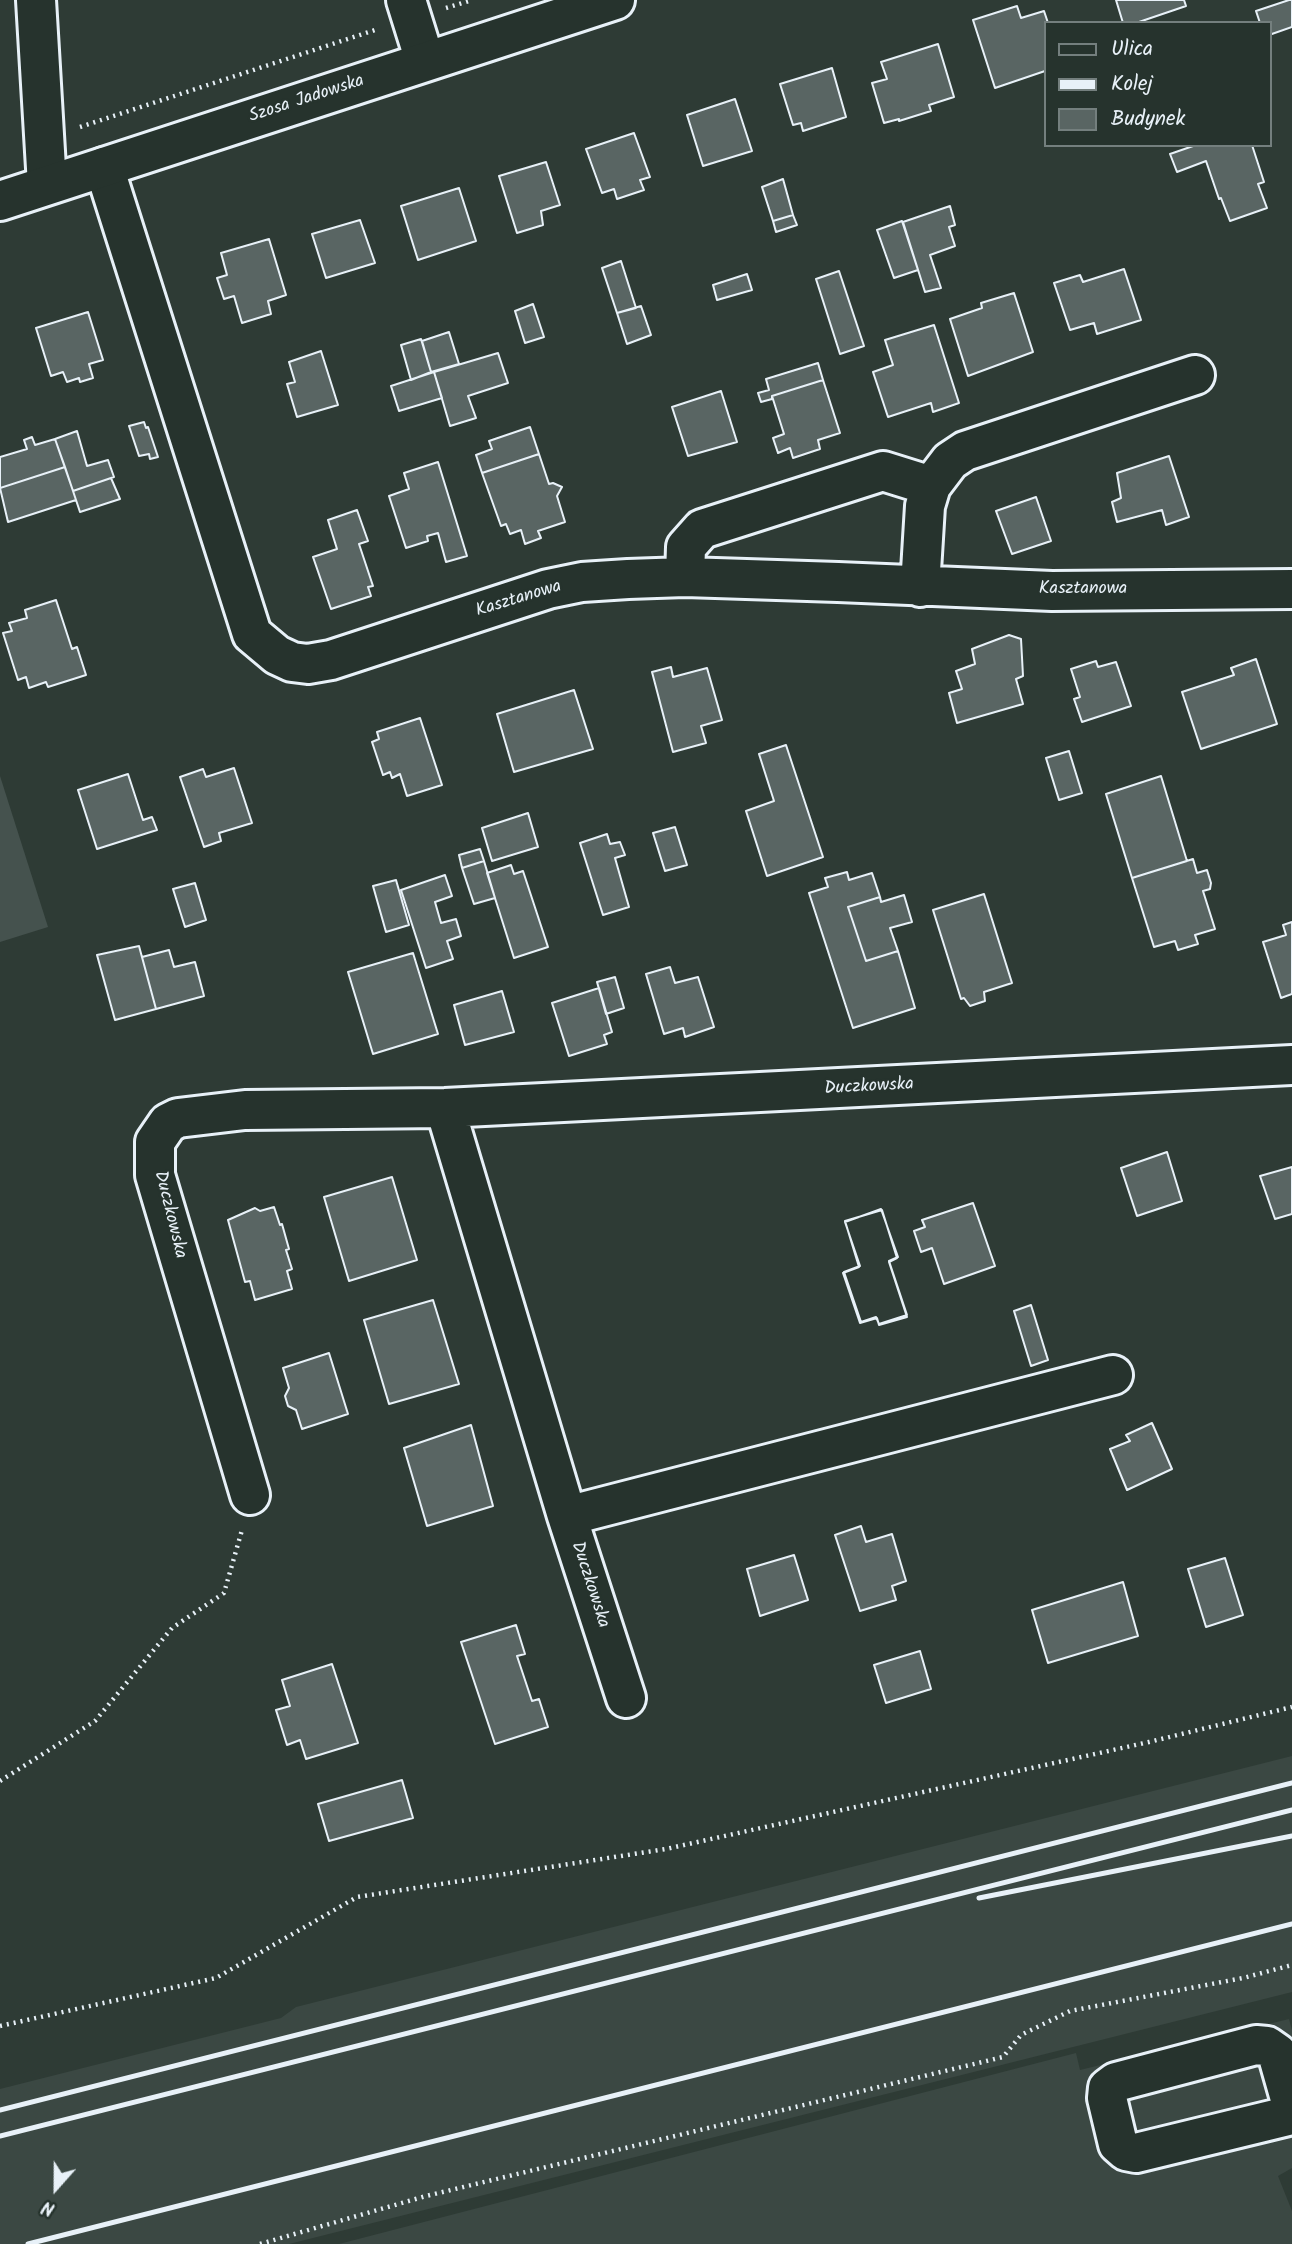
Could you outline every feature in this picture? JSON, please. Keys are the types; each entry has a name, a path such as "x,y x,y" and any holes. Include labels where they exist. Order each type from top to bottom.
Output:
{"street":[{"path":"36,0 47,186"},
{"name":"Szosa Jadowska","path":"0,201 615,0"},
{"path":"409,9 425,61"},
{"name":"Kasztanowa","path":"104,167 252,634 264,646 292,662 319,663 548,589 582,582 685,578 1052,591 1292,589"},
{"path":"920,587 925,506 931,486 950,461 965,451 1195,375"},
{"path":"685,578 686,547 702,529 883,471 931,486"},
{"name":"Duczkowska","path":"250,1495 153,1214 155,1142 168,1123 178,1118 245,1110 445,1108 1292,1066"},
{"name":"Duczkowska","path":"445,1108 567,1516 626,1699"},
{"path":"567,1516 1113,1375"},
{"path":"1292,2106 1277,2053 1267,2046 1256,2045 1116,2082 1108,2088 1107,2098 1118,2144 1126,2151 1136,2152 1292,2115"}],"path":[{"path":"44,139 409,9 472,0"},
{"path":"0,1781 95,1721 172,1628 224,1593 239,1545 250,1495"},
{"path":"0,2026 216,1978 357,1897 666,1849 1149,1742 1292,1707"},
{"path":"260,2244 426,2196 1003,2057 1021,2035 1070,2011 1243,1978 1292,1965"}],"shaded area":[{"path":"0,776 48,927 0,942"},
{"path":"1292,1756 1292,1992 289,2244 0,2244 0,2089 281,2018 296,2007"},
{"path":"1289,2019 1292,2030 1292,2168 1278,2176 1292,2211 1292,2244 339,2244 1076,2053 1080,2070"}],"building":[{"path":"1116,0 1184,0 1186,6 1142,21 1122,21"},
{"path":"1292,0 1292,27 1271,34 1271,21 1259,21 1256,11"},
{"path":"1017,6 1021,18 1044,11 1047,21 1044,21 1044,71 995,88 973,20"},
{"path":"938,44 954,97 929,105 931,111 884,123 872,83 887,79 881,62"},
{"path":"832,68 846,117 803,131 801,123 793,125 780,84"},
{"path":"735,99 752,151 703,166 687,115"},
{"path":"634,133 650,177 640,180 644,190 617,199 614,189 602,193 586,149"},
{"path":"1190,147 1253,147 1264,182 1258,184 1267,208 1230,221 1206,161 1177,172 1170,154"},
{"path":"546,162 560,205 541,211 543,225 517,233 499,176"},
{"path":"783,179 793,215 773,221 762,187"},
{"path":"459,188 476,241 418,260 401,206"},
{"path":"950,206 955,225 949,227 955,246 930,255 941,288 925,292 903,222"},
{"path":"793,215 797,225 776,232 773,221"},
{"path":"360,220 375,263 326,278 312,234"},
{"path":"902,221 918,270 894,278 877,230"},
{"path":"269,239 286,295 268,301 271,314 242,323 234,296 224,299 217,278 227,275 221,253"},
{"path":"621,261 636,308 617,313 602,268"},
{"path":"1124,269 1141,320 1097,334 1094,323 1070,330 1054,283 1080,275 1083,282"},
{"path":"839,271 864,346 840,354 816,279"},
{"path":"747,274 752,290 717,300 713,285"},
{"path":"1014,293 1033,352 968,376 950,319 982,308 981,303"},
{"path":"533,304 544,337 525,343 515,311"},
{"path":"641,306 651,335 627,344 617,313"},
{"path":"88,312 103,360 89,364 93,378 80,382 79,378 67,382 63,372 51,376 36,328"},
{"path":"934,325 959,403 933,412 931,403 888,417 873,372 893,365 885,340"},
{"path":"449,332 459,364 431,372 422,341"},
{"path":"421,339 431,372 411,380 401,345"},
{"path":"321,351 338,405 297,417 287,384 295,382 289,362"},
{"path":"498,353 508,383 468,396 476,418 450,426 434,372"},
{"path":"818,363 823,380 761,402 758,393 769,390 766,379"},
{"path":"434,372 442,398 399,411 391,386"},
{"path":"823,380 840,433 818,440 820,449 793,458 790,448 778,453 773,438 784,434 772,396"},
{"path":"721,391 737,442 688,456 672,407"},
{"path":"144,422 158,457 150,459 149,454 139,456 129,426"},
{"path":"530,427 539,454 482,473 476,455 492,449 489,441"},
{"path":"77,431 87,466 108,460 114,477 73,491 55,439"},
{"path":"32,437 35,445 55,439 65,467 0,488 0,457 27,449 24,440"},
{"path":"539,454 549,484 562,487 557,496 565,522 538,531 541,538 525,544 521,530 510,534 506,524 501,526 482,473"},
{"path":"1169,456 1189,517 1166,525 1162,510 1117,522 1112,502 1121,498 1117,473"},
{"path":"438,462 467,556 446,562 438,533 427,536 428,541 406,548 389,496 409,489 404,473"},
{"path":"65,467 76,500 8,522 0,488"},
{"path":"111,478 120,499 80,512 73,491"},
{"path":"1036,497 1051,541 1012,554 996,511"},
{"path":"357,510 368,541 359,544 373,586 368,587 371,596 331,609 313,557 337,549 328,520"},
{"path":"56,600 72,649 77,647 86,675 48,687 46,682 29,688 26,677 18,680 3,633 12,631 9,623 27,618 25,610"},
{"path":"1009,635 1021,639 1023,676 1016,679 1023,704 957,723 949,693 962,689 956,671 975,664 972,649"},
{"path":"1256,659 1277,724 1201,749 1182,692 1234,675 1231,668"},
{"path":"1096,661 1098,667 1116,662 1131,706 1082,722 1074,699 1080,697 1071,669"},
{"path":"671,667 673,677 707,668 722,720 701,726 706,743 673,752 652,672"},
{"path":"574,690 593,749 514,772 497,714"},
{"path":"420,718 442,785 407,796 400,774 392,778 390,772 383,775 372,742 379,739 377,732"},
{"path":"786,745 823,857 767,876 746,811 774,801 759,754"},
{"path":"1069,751 1082,793 1059,800 1046,758"},
{"path":"234,768 252,823 219,833 221,841 204,847 180,777 203,769 206,777"},
{"path":"128,774 143,820 152,817 157,830 97,849 78,790"},
{"path":"1161,776 1187,861 1132,878 1106,794"},
{"path":"528,813 538,847 492,861 482,828"},
{"path":"675,827 687,865 665,871 653,833"},
{"path":"607,834 610,844 620,842 625,855 615,858 629,907 603,915 580,843"},
{"path":"480,849 484,861 462,868 459,855"},
{"path":"1193,859 1197,873 1207,870 1210,889 1203,891 1215,929 1195,935 1198,944 1178,950 1175,941 1154,947 1132,878"},
{"path":"484,861 495,898 474,904 462,868"},
{"path":"511,865 514,874 523,871 548,947 514,958 487,873"},
{"path":"847,872 849,880 872,873 880,897 848,907 866,961 898,951 915,1008 853,1028 809,893 828,887 825,878"},
{"path":"445,875 452,896 435,902 441,923 456,919 461,936 447,941 453,959 426,968 401,890"},
{"path":"396,880 409,925 386,932 373,886"},
{"path":"195,883 206,920 185,927 173,889"},
{"path":"984,894 1012,983 984,992 985,1001 970,1006 964,998 961,999 933,910"},
{"path":"904,895 912,922 890,928 898,951 866,961 848,907 880,897 881,902"},
{"path":"1292,922 1292,994 1281,998 1263,942 1286,935 1283,925"},
{"path":"139,946 156,1009 115,1020 97,955"},
{"path":"169,950 174,967 195,962 204,996 156,1009 142,957"},
{"path":"413,953 438,1034 373,1054 348,972"},
{"path":"670,967 675,983 698,977 714,1027 685,1037 683,1028 664,1034 646,974"},
{"path":"615,977 624,1008 606,1014 597,982"},
{"path":"599,988 612,1032 604,1035 607,1044 569,1056 552,1003"},
{"path":"502,991 514,1032 465,1045 454,1005"},
{"path":"1167,1152 1182,1201 1137,1216 1121,1168"},
{"path":"1292,1167 1292,1214 1275,1219 1260,1176"},
{"path":"392,1177 417,1260 349,1281 324,1197"},
{"path":"973,1203 995,1266 944,1284 932,1248 921,1252 914,1231 925,1227 922,1220"},
{"path":"274,1207 289,1249 286,1250 292,1269 287,1271 292,1289 255,1300 250,1281 245,1282 228,1220 255,1208 260,1211"},
{"path":"881,1209 898,1257 889,1261 907,1315 879,1324 876,1317 861,1322 844,1272 860,1266 845,1222"},
{"path":"882,1210 897,1258 889,1262 907,1317 879,1325 877,1318 860,1323 843,1273 859,1267 845,1221"},
{"path":"433,1300 459,1384 389,1404 364,1320"},
{"path":"1031,1305 1048,1360 1031,1366 1014,1311"},
{"path":"329,1353 348,1414 302,1429 296,1410 288,1406 285,1396 289,1388 283,1368"},
{"path":"1152,1423 1172,1469 1127,1490 1110,1449 1130,1441 1126,1435"},
{"path":"471,1425 493,1506 427,1526 404,1448"},
{"path":"861,1526 866,1542 892,1534 906,1581 892,1586 896,1600 860,1611 835,1535"},
{"path":"794,1555 808,1600 760,1616 747,1569"},
{"path":"1225,1558 1243,1615 1206,1627 1188,1569"},
{"path":"1123,1582 1138,1636 1048,1663 1032,1610"},
{"path":"516,1625 525,1654 517,1656 532,1701 539,1699 548,1727 495,1744 461,1642"},
{"path":"920,1651 931,1689 886,1703 874,1665"},
{"path":"332,1664 358,1743 306,1759 300,1740 287,1745 276,1710 290,1706 282,1680"},
{"path":"402,1780 413,1818 329,1841 318,1804"}],"railway":[{"path":"0,2110 1292,1783"},
{"path":"0,2136 1292,1810"},
{"path":"979,1898 1292,1836"},
{"path":"28,2244 1292,1924"}]}
